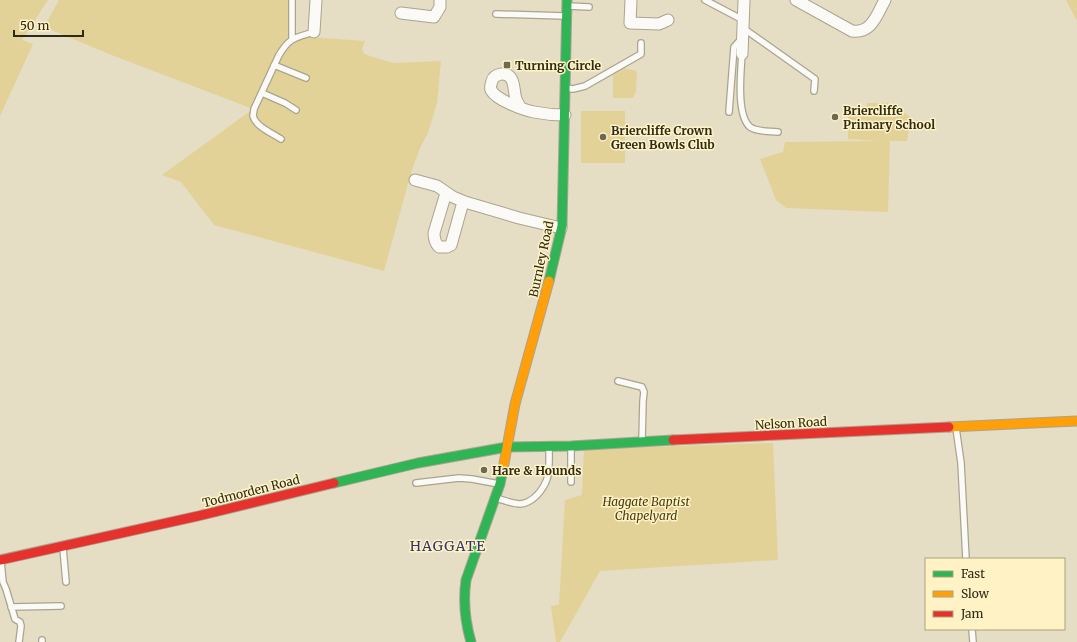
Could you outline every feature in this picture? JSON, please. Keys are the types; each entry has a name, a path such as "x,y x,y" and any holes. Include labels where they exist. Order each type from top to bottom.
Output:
{"street":[{"path":"314,32 316,0"},
{"path":"401,13 434,16 440,7 440,0"},
{"path":"631,0 630,23 659,24 668,20"},
{"path":"742,54 744,0"},
{"path":"796,0 852,31 857,32 867,29 872,24 885,0"},
{"name":"Burnley Road","path":"471,642 464,613 466,580 500,484 515,404 554,263 561,228 566,88 567,3"},
{"path":"520,108 539,113 565,115"},
{"path":"415,180 437,186 446,193 463,202 561,228"},
{"path":"446,193 434,233 436,244 439,247 447,247 451,245 463,202"},
{"name":"Nelson Road","path":"507,447 571,446 642,441 956,428 1077,421"},
{"name":"Todmorden Road","path":"0,560 205,514 418,463 507,447"}],"lane":[{"path":"292,0 292,39"},
{"path":"705,0 743,29 815,79 814,91"},
{"path":"567,3 589,7"},
{"path":"496,14 567,16"},
{"path":"729,112 734,47 743,29"},
{"path":"281,138 258,124 253,116 254,109 284,47 292,39 314,32"},
{"path":"566,88 574,90 584,86 642,54 641,43"},
{"path":"742,54 741,102 746,122 751,127 758,130 778,132"},
{"path":"274,66 306,78"},
{"path":"262,93 285,103 296,110"},
{"path":"618,381 642,388 644,392 642,441"},
{"path":"956,428 961,462 966,558"},
{"path":"571,446 571,482"},
{"path":"495,498 519,504 526,503 535,497 547,478 549,447"},
{"path":"416,483 459,478 500,484"},
{"path":"63,546 66,582"},
{"path":"0,560 2,582 15,619 20,622 21,626 19,642"},
{"path":"11,607 61,606"},
{"path":"972,630 973,642"}],"green space":[{"path":"0,0 48,0 22,40 33,44 0,116"},
{"path":"59,0 291,0 293,36 365,41 362,49 364,54 393,63 441,61 437,103 428,133 420,148 411,173 384,271 214,225 181,182 162,175 253,109 109,54 44,27"},
{"path":"1066,0 1077,0 1077,21"},
{"path":"623,68 637,71 636,92 633,98 613,98 613,75"},
{"path":"867,103 887,103 911,117 907,141 890,141 888,212 786,208 776,200 760,159 783,152 785,142 879,141 848,139 848,113 866,114"},
{"name":"Briercliffe Crown Green Bowls Club","path":"581,111 625,111 625,163 581,163"},
{"name":"Haggate Baptist Chapelyard","path":"773,443 778,560 600,571 560,642 556,642 551,606 559,605 565,500 582,495 584,449"}],"traffic: fast":[{"path":"549,281 562,226 567,0"},
{"path":"334,483 418,463 507,447 571,446 673,440"},
{"path":"471,642 465,611 466,580 500,484 503,469"}],"traffic: slow":[{"path":"503,469 515,404 549,281"},
{"path":"949,427 1077,421"}],"traffic: jam":[{"path":"673,440 949,427"},
{"path":"0,560 198,516 334,483"}],"place":[{"name":"Turning Circle","path":"507,65"},
{"name":"Briercliffe Primary School","path":"835,117"},
{"name":"Briercliffe Crown Green Bowls Club","path":"603,137"},
{"name":"Hare & Hounds","path":"484,470"}],"district":[{"name":"HAGGATE","path":"448,546"}]}
